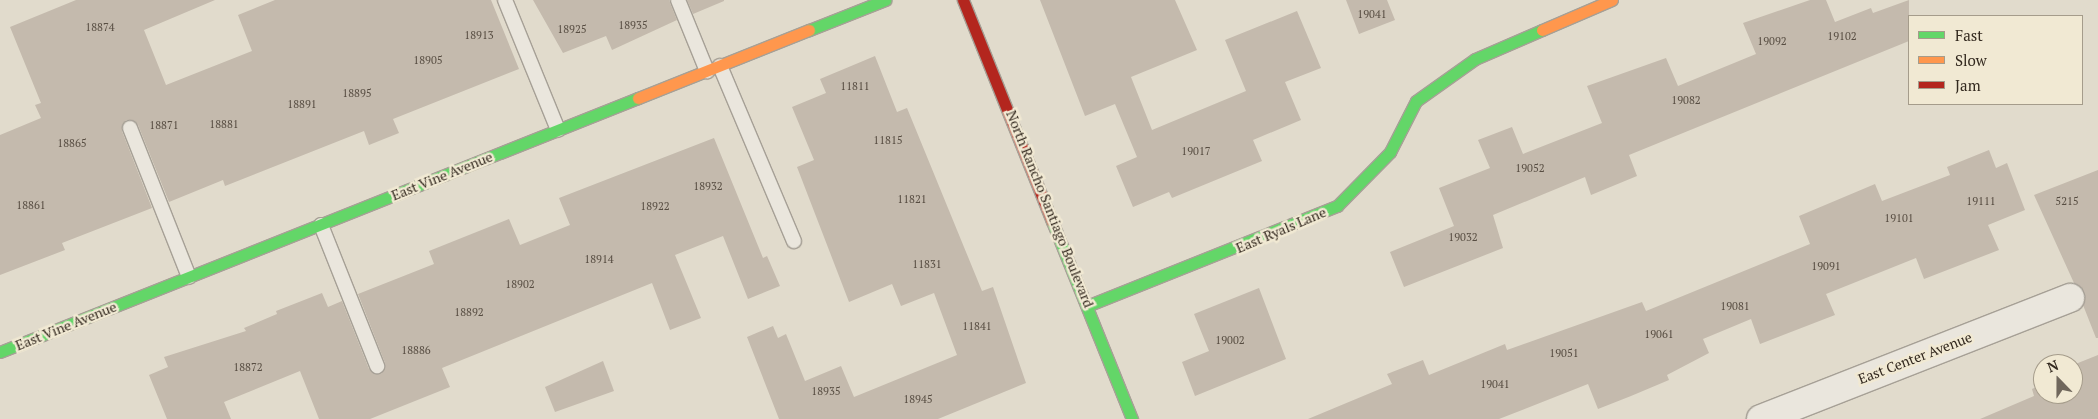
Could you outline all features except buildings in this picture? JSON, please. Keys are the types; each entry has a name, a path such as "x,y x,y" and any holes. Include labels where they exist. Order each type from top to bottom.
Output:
{"street":[{"name":"East Vine Avenue","path":"0,352 885,0"},
{"name":"North Rancho Santiago Boulevard","path":"963,0 1089,305 1132,419"},
{"name":"East Ryals Lane","path":"1089,305 1337,206 1390,152 1416,101 1475,59 1612,0"},
{"name":"East Center Avenue","path":"1761,419 2070,298"}],"lane":[{"path":"505,0 558,130"},
{"path":"678,0 707,71"},
{"path":"720,66 794,241"},
{"path":"130,128 189,277"},
{"path":"321,225 377,366"}],"traffic: fast":[{"path":"809,30 885,0"},
{"path":"1089,305 1337,206 1390,152 1416,101 1475,59 1542,30"},
{"path":"0,352 638,98"},
{"path":"1052,221 1132,419"}],"traffic: slow":[{"path":"1542,30 1612,0"},
{"path":"638,98 809,30"}],"traffic: jam":[{"path":"963,0 1052,221"}]}
